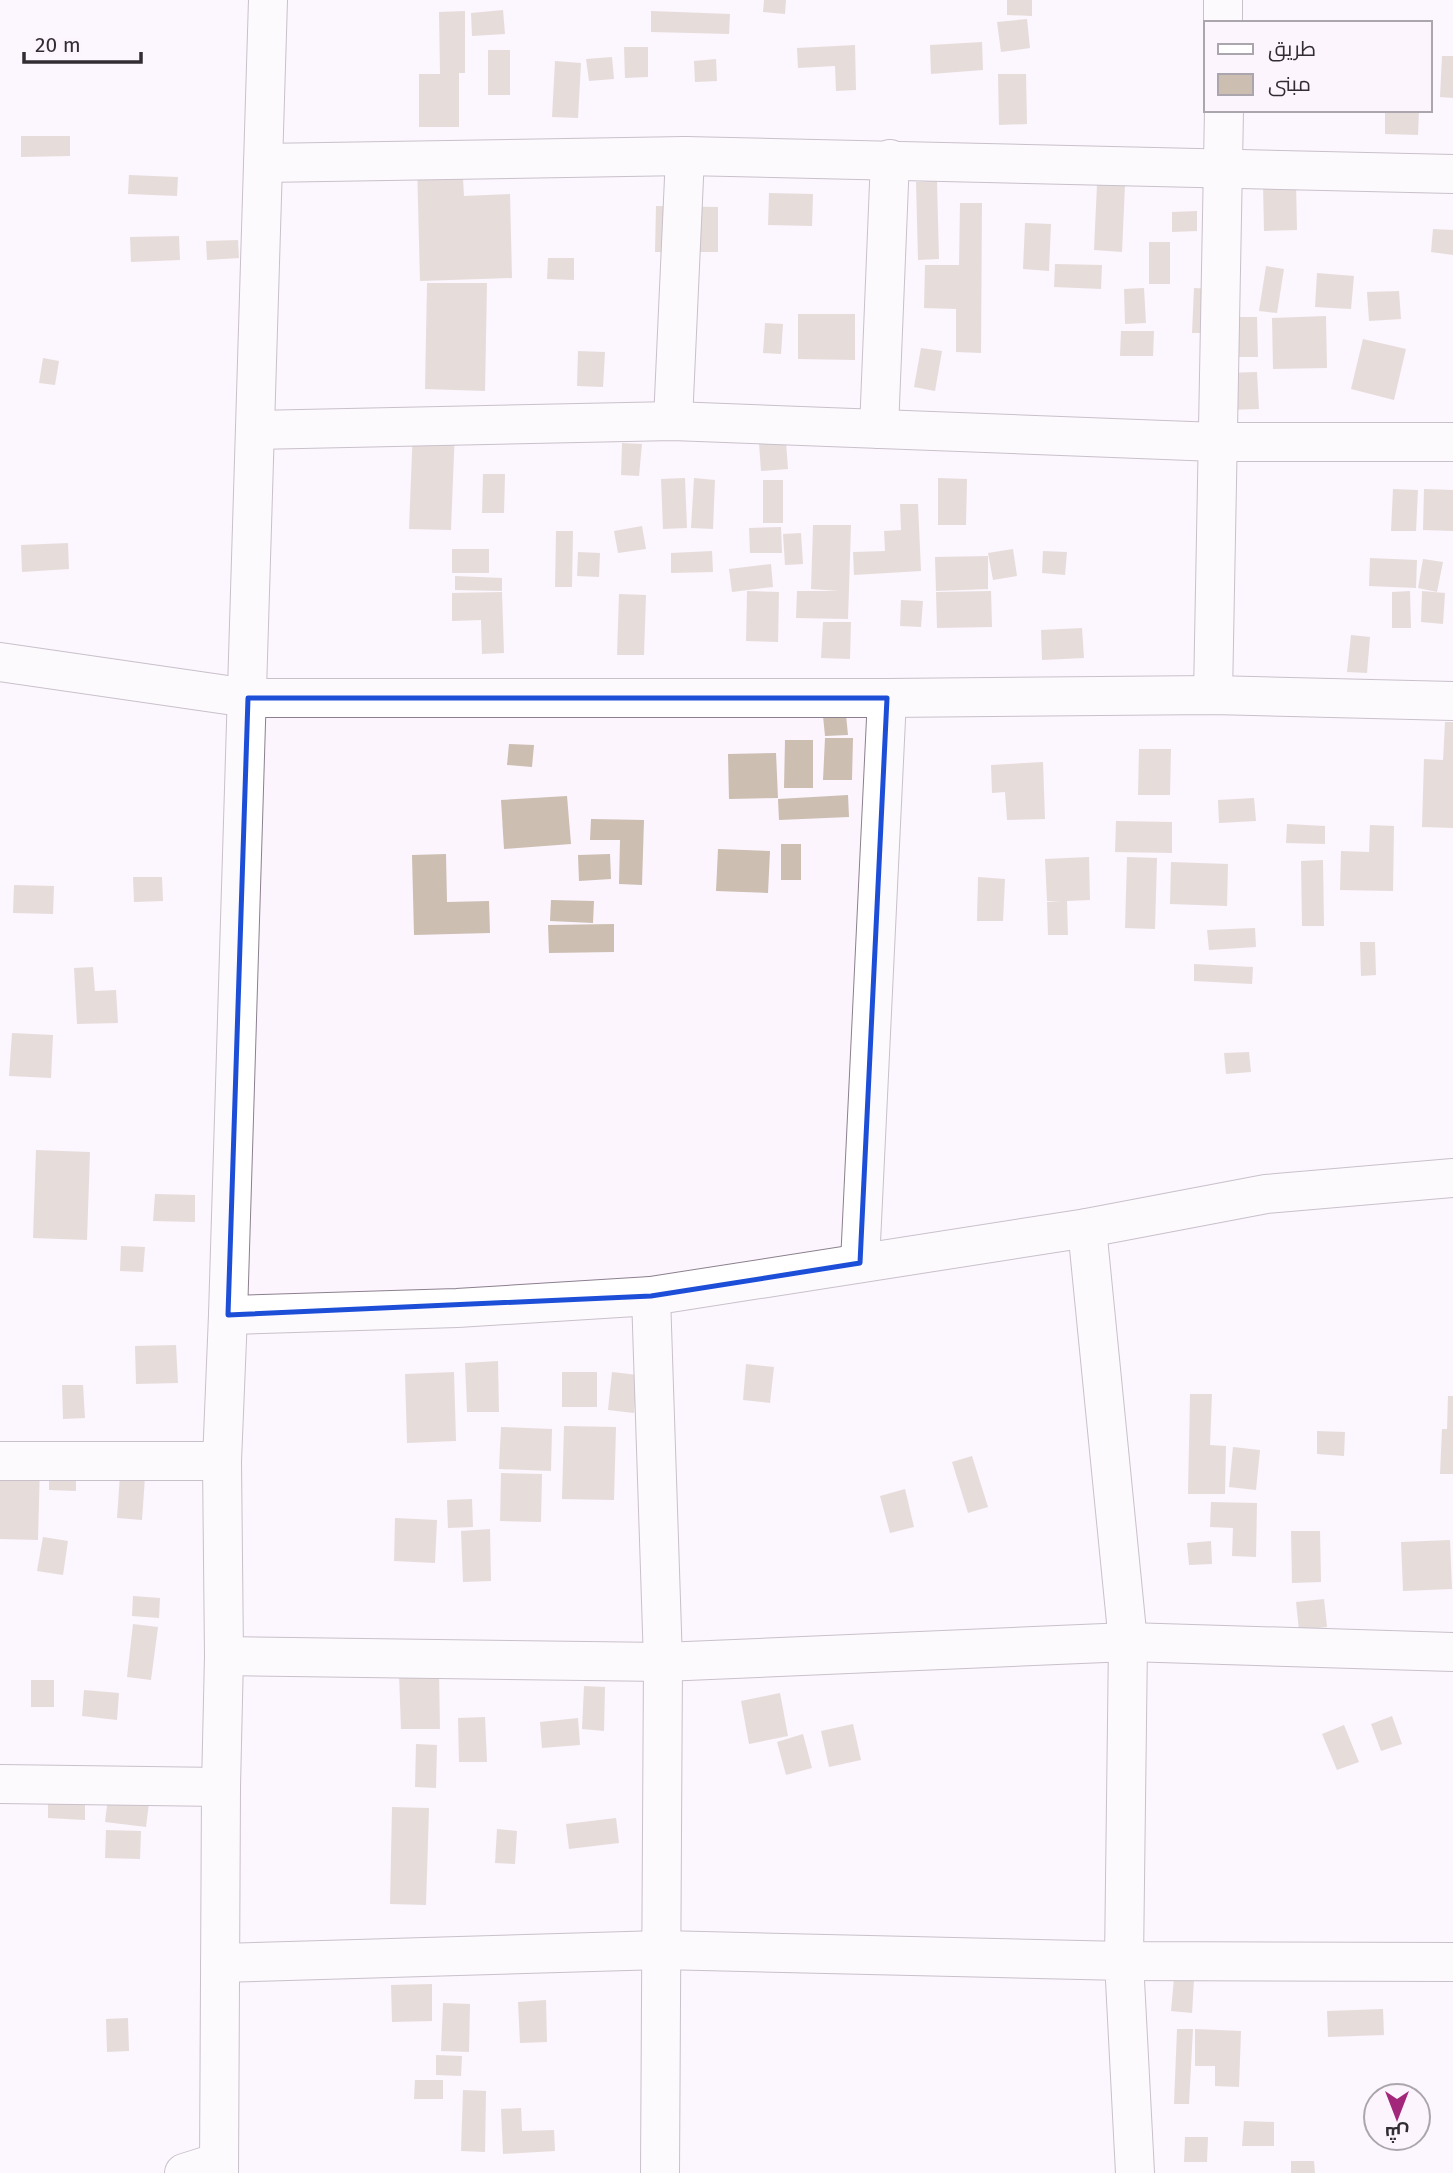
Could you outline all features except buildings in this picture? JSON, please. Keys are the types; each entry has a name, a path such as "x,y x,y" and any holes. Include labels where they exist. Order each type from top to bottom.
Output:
{"street":[{"path":"207,2169 220,1963 224,1656 222,1461 268,0"},
{"path":"1223,0 1223,21"},
{"path":"1213,695 1224,112"},
{"path":"263,163 685,156 1453,174"},
{"path":"673,421 685,156"},
{"path":"879,429 890,159"},
{"path":"255,430 673,421 1216,442 1453,442"},
{"path":"0,662 248,698 1213,695 1453,702"},
{"path":"860,1263 887,698"},
{"path":"228,1315 457,1308 651,1296 1087,1228 1266,1194 1453,1178"},
{"path":"1087,1228 1128,1642 1124,1961 1135,2173"},
{"path":"651,1296 663,1662 660,2173"},
{"path":"0,1461 222,1461"},
{"path":"224,1656 663,1662 1128,1642 1453,1652"},
{"path":"0,1784 221,1787"},
{"path":"220,1963 661,1950 1124,1961 1453,1962"}],"highlighted area":[{"path":"248,698 887,698 860,1263 651,1296 228,1315"}]}
